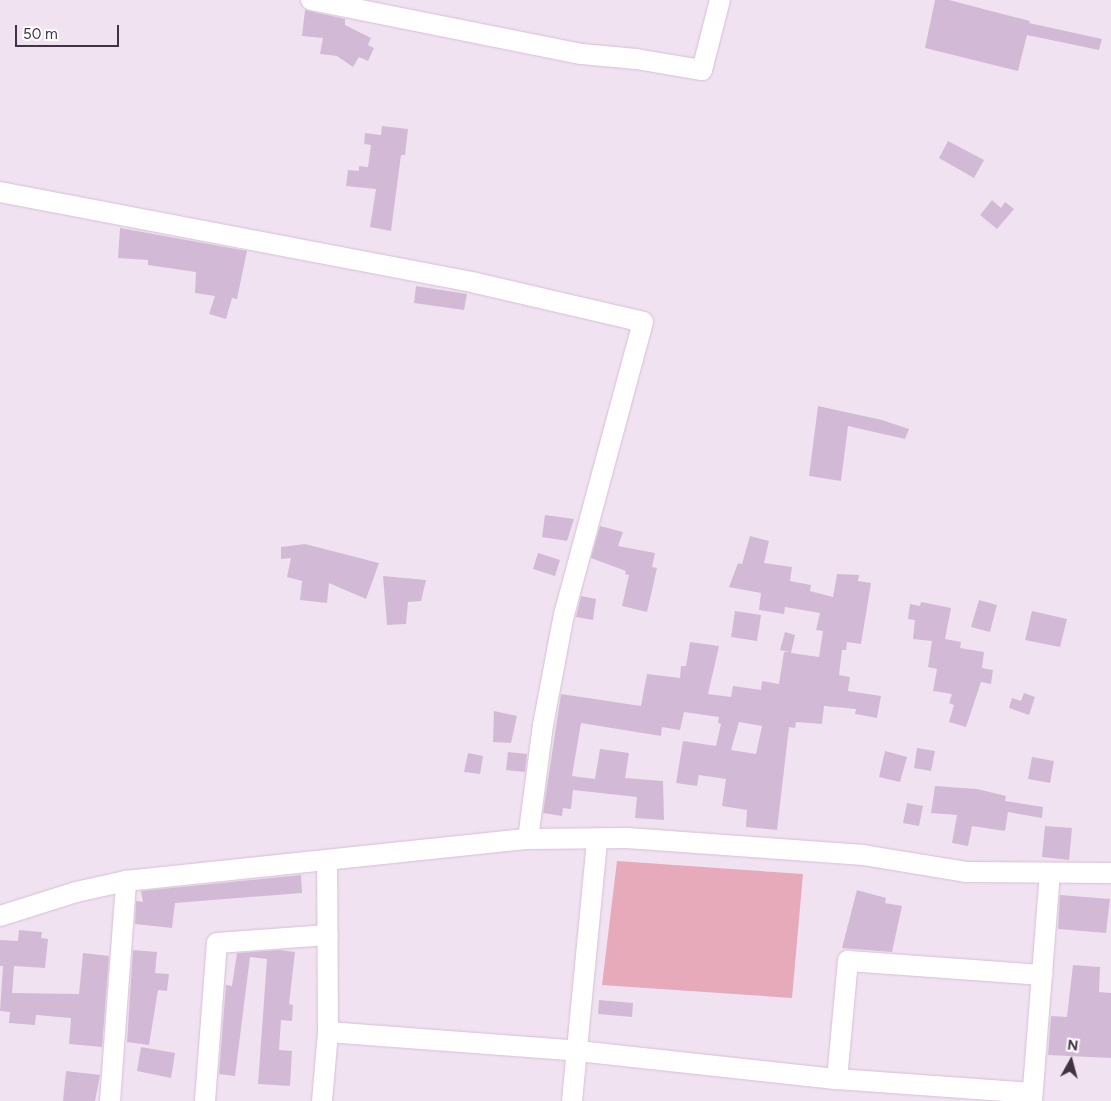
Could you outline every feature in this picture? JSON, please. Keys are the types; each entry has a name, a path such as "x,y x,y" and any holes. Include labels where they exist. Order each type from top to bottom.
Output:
{"street":[{"path":"311,0 337,2 582,54 636,58 702,70 720,0"},
{"path":"0,192 476,283 643,322 564,614 543,725 528,839"},
{"path":"0,916 76,892 126,882 528,839 597,840 627,838 863,855 966,872 1111,874"},
{"path":"572,1101 597,840"},
{"path":"322,1101 328,1032 327,861"},
{"path":"328,1032 578,1050 837,1079 1032,1097 1050,873"},
{"path":"110,1101 126,882"},
{"path":"205,1101 217,943 328,935"},
{"path":"837,1079 848,961 1042,975"}],"shaded area":[{"path":"617,861 803,874 792,998 602,985"}],"building":[{"path":"935,0 949,0 1030,21 1029,23 1102,39 1099,50 1027,35 1018,71 925,48"},
{"path":"305,10 345,19 345,25 371,38 368,45 374,48 368,61 359,57 353,67 337,56 320,54 323,38 302,36"},
{"path":"382,126 408,129 405,155 401,155 391,231 370,227 376,189 346,186 348,170 359,171 359,166 368,167 371,145 364,144 365,133 381,135"},
{"path":"948,141 984,160 974,178 939,158"},
{"path":"992,200 1001,208 1005,202 1014,209 997,229 980,215"},
{"path":"120,228 247,251 237,299 232,298 226,319 209,314 215,296 195,293 196,272 148,265 148,260 118,258"},
{"path":"416,286 467,294 464,310 414,303"},
{"path":"818,406 882,420 909,429 905,439 848,426 841,481 809,476"},
{"path":"545,515 574,519 567,541 542,537"},
{"path":"600,526 623,532 618,546 655,553 652,567 657,568 647,612 622,606 629,575 625,574 626,571 591,558"},
{"path":"750,536 769,541 764,563 792,567 790,581 811,585 810,591 833,597 837,574 859,575 858,581 871,583 861,644 847,642 846,650 842,650 839,675 850,677 848,691 881,696 877,718 855,714 856,709 824,706 822,724 796,722 795,728 789,727 777,830 746,827 747,810 722,806 726,779 699,775 697,786 676,783 683,741 716,746 721,724 718,723 719,717 684,712 680,730 662,727 661,736 581,723 572,776 595,779 600,749 629,753 625,778 663,781 664,820 635,818 637,797 573,790 571,809 563,808 562,816 543,813 561,694 641,706 647,674 680,678 681,666 686,666 690,642 719,646 708,694 731,697 733,686 761,690 762,681 779,684 784,652 789,652 780,650 785,632 795,635 791,653 819,657 823,631 816,630 820,613 785,607 784,614 759,610 761,593 729,587 738,563 742,564","holes":["739,722 762,726 756,754 731,750"]},
{"path":"305,544 379,563 366,599 329,583 327,603 300,600 302,581 287,577 291,558 281,559 281,547"},
{"path":"538,553 560,560 555,576 533,569"},
{"path":"383,576 426,580 421,601 408,602 406,624 387,625"},
{"path":"581,596 596,599 593,620 576,617"},
{"path":"979,600 997,605 990,632 971,627"},
{"path":"921,602 951,608 945,639 961,642 960,648 984,652 982,668 993,670 991,684 981,682 966,727 949,722 954,705 949,703 952,694 933,691 937,669 928,667 932,641 913,639 915,620 908,619 910,604 920,606"},
{"path":"735,611 761,615 757,641 731,637"},
{"path":"1032,611 1067,619 1060,647 1025,640"},
{"path":"1024,693 1035,697 1029,715 1009,708 1012,698 1021,701"},
{"path":"494,711 517,716 511,743 493,742"},
{"path":"917,748 935,751 931,771 914,768"},
{"path":"885,751 907,757 900,782 879,777"},
{"path":"508,752 527,754 525,772 506,770"},
{"path":"468,753 483,756 480,774 464,772"},
{"path":"1032,757 1054,761 1050,783 1028,779"},
{"path":"935,786 977,789 1006,796 1005,801 1043,807 1042,818 1008,812 1005,831 972,826 968,846 952,843 957,815 931,813"},
{"path":"907,803 923,806 919,826 903,823"},
{"path":"1045,826 1072,828 1069,860 1042,857"},
{"path":"301,875 302,893 175,903 172,928 135,924 136,901 143,902 141,891"},
{"path":"857,890 886,898 885,903 902,906 892,952 842,948"},
{"path":"1060,895 1110,899 1106,933 1058,929"},
{"path":"19,930 42,932 41,938 48,939 45,968 14,966 12,993 79,994 83,953 109,956 102,1047 69,1044 71,1018 36,1015 35,1025 9,1023 10,1012 0,1011 3,966 0,966 0,940 18,941"},
{"path":"133,950 157,952 155,973 169,974 167,991 158,990 149,1045 127,1042"},
{"path":"280,950 295,952 289,1004 293,1005 292,1021 281,1020 279,1050 292,1051 290,1086 258,1084 267,959 250,957 235,1076 219,1074 226,985 232,986 237,953"},
{"path":"1073,965 1100,967 1099,992 1111,993 1111,1058 1048,1055 1051,1016 1067,1017"},
{"path":"599,1000 633,1003 632,1017 598,1014"},
{"path":"141,1047 175,1053 171,1078 137,1071"},
{"path":"66,1071 100,1075 95,1101 63,1101"}]}
